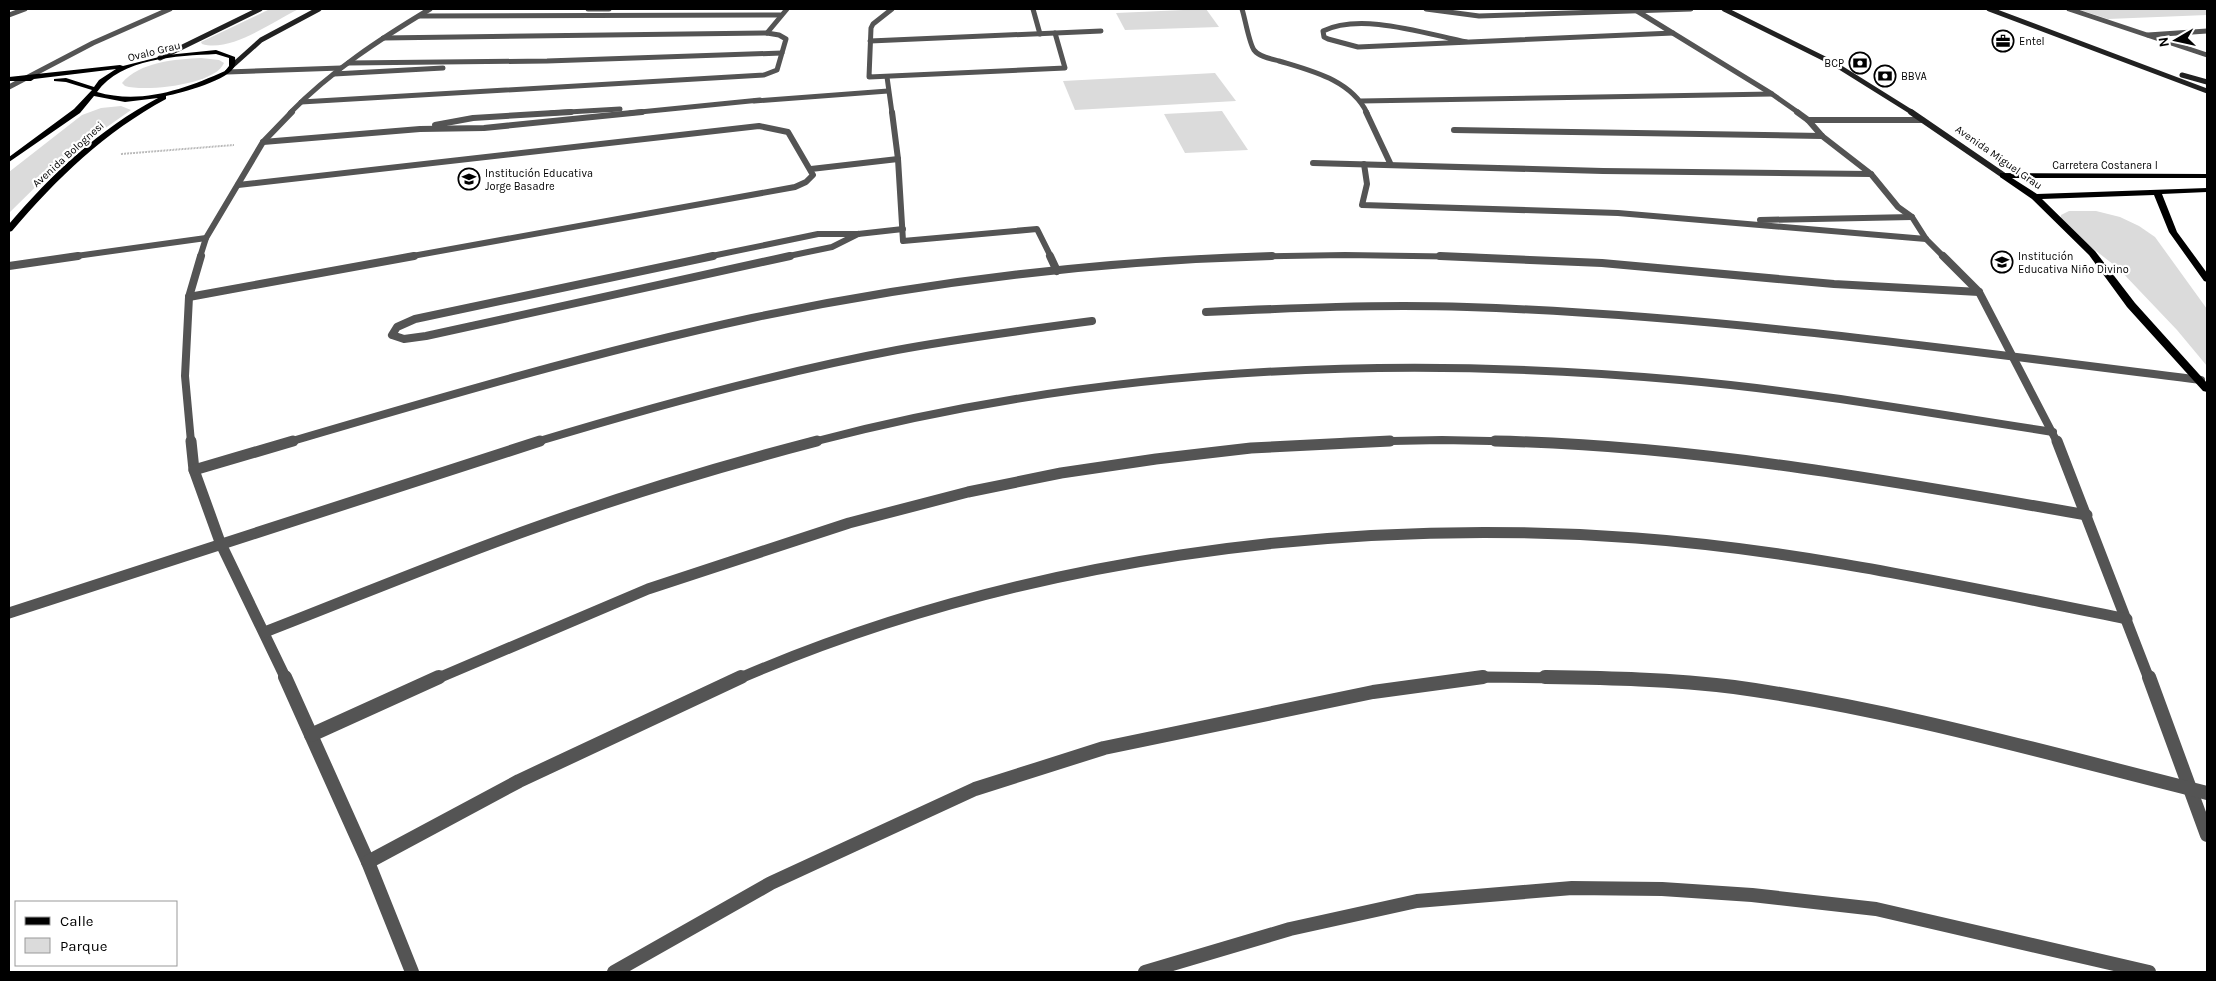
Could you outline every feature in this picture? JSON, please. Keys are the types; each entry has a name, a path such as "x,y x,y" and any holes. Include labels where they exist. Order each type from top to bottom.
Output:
{"main road":[{"path":"160,58 260,9"},
{"path":"23,78 66,80 111,99 130,99 178,92 227,72 245,51 285,26 319,9"},
{"name":"Avenida Miguel Grau","path":"1724,9 1833,63 1885,94 2035,197 2092,254 2131,305 2201,380 2207,389"},
{"path":"1988,9 2207,91"},
{"name":"Ovalo Grau","path":"94,91 96,85 113,74 140,63 160,58 216,52 232,57 232,66"},
{"path":"2130,62 2207,82"},
{"path":"9,79 86,72 140,63"},
{"name":"Avenida Bolognesi","path":"9,160 76,111 94,91"},
{"name":"Avenida Bolognesi","path":"9,230 35,198 114,128 156,102 178,92"},
{"name":"Carretera Costanera I","path":"2003,175 2075,177 2207,176"},
{"name":"Carretera Costanera I","path":"2035,197 2207,190"},
{"path":"2157,191 2173,232 2207,279"}],"street":[{"path":"9,15 25,9"},
{"path":"9,87 93,43 170,9"},
{"path":"412,972 368,862 265,632 220,542 194,470 185,376 189,297 206,238 263,142 301,102 341,68 382,38 430,9"},
{"path":"588,9 780,15"},
{"path":"767,33 780,15 787,9"},
{"path":"892,9 873,24 870,41 869,78 1065,68 1055,33"},
{"path":"1032,9 1040,34"},
{"path":"1252,9 1242,9 1254,50 1263,56 1347,86 1361,100 1391,165"},
{"path":"1426,9 1479,16 1691,9"},
{"path":"2069,9 2207,55"},
{"path":"1637,11 1772,94 1808,120 1822,136 1871,174 1898,207 1912,217 1926,239 1979,292 2053,432 2127,619 2207,834"},
{"path":"418,16 780,15"},
{"path":"1467,42 1363,23 1328,27 1324,31 1324,37 1343,45 1358,47 1673,33"},
{"path":"870,41 1101,31"},
{"path":"2143,35 2207,31"},
{"path":"301,102 746,78 764,75 777,70 786,39 779,35 767,33 382,38"},
{"path":"227,72 782,53"},
{"path":"341,68 547,61"},
{"path":"887,77 898,159 903,241 1037,229 1056,271"},
{"path":"420,129 482,118 888,90"},
{"path":"1361,100 1772,94"},
{"path":"263,142 420,129 484,128 760,100"},
{"path":"1808,120 1922,120"},
{"path":"189,297 795,187 806,182 813,175 811,168 788,132 760,126 238,185"},
{"path":"1454,130 1822,136"},
{"path":"811,168 898,159"},
{"path":"1312,163 1603,171 1871,174"},
{"path":"1364,164 1367,184 1362,205 1618,213 1926,239"},
{"path":"1705,220 1912,217"},
{"path":"858,234 832,247 426,336 404,339 392,335 396,327 415,319 818,234 858,234 902,229"},
{"path":"9,266 206,238"},
{"path":"194,470 508,379 685,333 842,300 1056,271 1243,257 1439,257 1644,266 1836,284 1979,292"},
{"path":"1206,312 1308,307 1500,308 1705,324 2012,357 2201,380"},
{"path":"9,613 220,542 610,419 713,391 896,350 1092,321"},
{"path":"265,632 530,529 633,494 732,465 828,439 918,418 1022,398 1148,381 1224,374 1357,368 1494,369 1598,374 1760,389 2053,432"},
{"path":"311,735 526,640 646,590 872,516 1022,481 1123,464 1218,452 1340,442 1427,440 1532,441 1633,448 1764,463 2087,515"},
{"path":"368,862 502,789 722,685 824,645 1001,592 1080,574 1188,554 1265,544 1400,533 1559,533 1636,538 1817,560 2127,619"},
{"path":"620,971 772,883 876,833 975,789 1104,748 1374,692 1486,677 1617,678 1733,687 1896,716 2207,793"},
{"path":"1145,972 1170,963 1290,929 1417,901 1582,888 1662,889 1752,895 1876,909 2149,972"}],"path":[{"path":"78,158 263,142"}],"green space":[{"path":"270,9 299,9 239,40 213,46 202,44 201,42"},
{"path":"1206,9 1219,27 1125,30 1116,13"},
{"path":"2077,9 2207,9 2207,15 2108,19"},
{"path":"201,58 219,60 224,63 218,71 208,77 179,85 135,88 125,86 122,83 138,70 148,66 180,59"},
{"path":"1215,73 1236,101 1075,110 1063,81"},
{"path":"121,106 131,110 70,153 9,213 9,172 82,115 101,108"},
{"path":"1222,111 1248,150 1185,153 1164,114"},
{"path":"2069,211 2096,211 2120,217 2139,226 2155,237 2207,309 2207,366 2177,330 2118,268 2060,223 2061,215"}],"place":[{"name":"Entel","path":"2003,41"},
{"name":"BCP","path":"1860,63"},
{"name":"BBVA","path":"1885,76"},
{"name":"Institución Educativa Jorge Basadre","path":"469,179"},
{"name":"Institución Educativa Niño Divino","path":"2002,262"}]}
